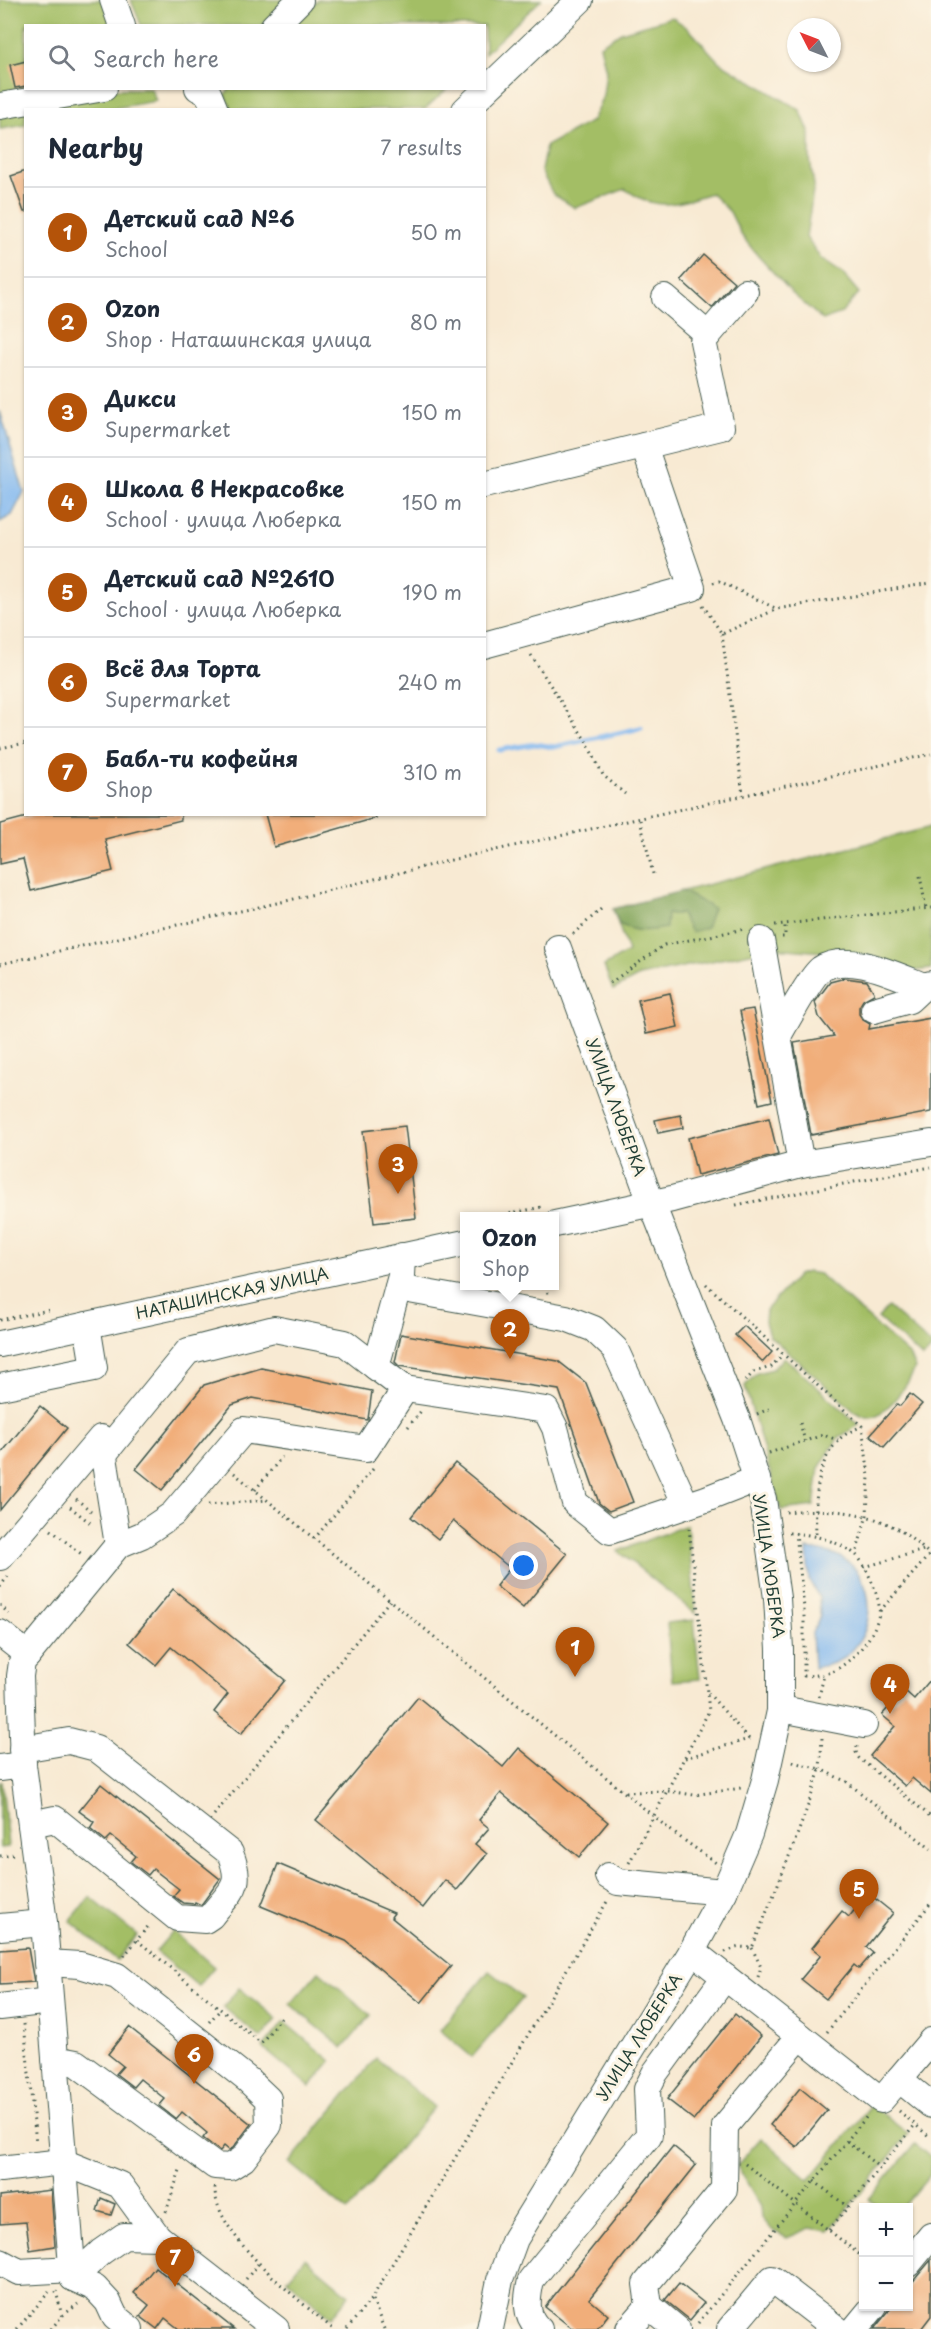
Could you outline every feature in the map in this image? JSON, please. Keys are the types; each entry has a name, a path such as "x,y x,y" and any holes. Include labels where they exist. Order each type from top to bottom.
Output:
{"street":[{"path":"113,0 121,24"},
{"path":"276,24 300,0"},
{"path":"486,90 580,0"},
{"path":"0,106 92,90"},
{"path":"467,108 486,90"},
{"path":"486,485 721,428 703,341 745,292"},
{"path":"665,298 708,335"},
{"path":"486,644 692,588 644,446"},
{"path":"761,940 776,974 778,1036 801,1164"},
{"name":"УЛИЦА ЛЮБЕРКА","path":"490,2329 500,2280 515,2239 692,1951 728,1883 749,1834 764,1785 764,1746 780,1711 777,1598 763,1499 737,1419 652,1204 558,948"},
{"path":"778,1036 821,969 845,962 869,966 920,983"},
{"path":"870,984 920,983"},
{"path":"874,1010 909,1000 920,983"},
{"path":"559,1223 652,1204 801,1164 931,1143"},
{"name":"НАТАШИНСКАЯ УЛИЦА","path":"0,1344 460,1244"},
{"path":"376,1367 401,1276 402,1256"},
{"path":"398,1288 566,1318 594,1329 615,1349 686,1505"},
{"path":"0,1387 94,1368 87,1325"},
{"path":"103,1455 188,1351 274,1329 345,1343 405,1389 546,1410 555,1428 575,1503 610,1531 757,1479"},
{"path":"16,1669 118,1545 142,1535 173,1514 244,1430 296,1440 366,1449 405,1389"},
{"path":"0,1557 101,1438 118,1545"},
{"path":"0,1633 16,1669 15,1761 31,1824 44,1923 63,2162 80,2278"},
{"path":"780,1711 792,1711 864,1725"},
{"path":"15,1761 69,1741 96,1748 230,1853 236,1869 237,1883 211,1916 205,1920 177,1918 55,1819 31,1824"},
{"path":"613,1879 728,1883"},
{"path":"0,1927 44,1923"},
{"path":"692,1951 889,2105 899,2079 931,2041"},
{"path":"47,1963 80,1965 117,1976 248,2080 268,2099 269,2125 243,2159 230,2167 215,2166 76,2063 55,2059"},
{"path":"539,2329 532,2323 526,2302 531,2280 649,2135 647,2089 719,1972"},
{"path":"11,2006 50,2001"},
{"path":"629,2329 648,2306 646,2284 724,2188 725,2126 808,2042"},
{"path":"899,2079 931,2105"},
{"path":"0,2169 63,2162 120,2186 158,2237 276,2329"},
{"path":"80,2278 101,2252 124,2236 158,2237"},
{"path":"913,2259 931,2236"},
{"path":"0,2262 19,2272 80,2278 108,2302 115,2317 130,2329"},
{"path":"730,2329 772,2279 837,2329"},
{"path":"648,2306 676,2329"},
{"path":"855,2329 871,2311"}],"path":[{"path":"743,795 722,634 692,588 719,581 777,609"},
{"path":"722,634 777,609 931,583"},
{"path":"519,635 586,741 603,775 625,794"},
{"path":"0,748 24,743"},
{"path":"0,964 286,901 455,859 931,754"},
{"path":"640,820 654,878"},
{"path":"920,876 926,908"},
{"path":"558,948 600,909"},
{"path":"736,1205 931,1167"},
{"path":"702,1280 862,1426 869,1476 867,1515 856,1555"},
{"path":"739,1386 753,1371 771,1367 783,1354"},
{"path":"752,1417 769,1409"},
{"path":"800,1423 805,1441"},
{"path":"816,1534 815,1509 821,1468 838,1440 862,1426"},
{"path":"764,1454 823,1435 838,1440"},
{"path":"255,1490 296,1440"},
{"path":"218,1460 655,1817 728,1883"},
{"path":"82,1491 75,1498 92,1512 95,1505"},
{"path":"179,1507 267,1500"},
{"path":"62,1512 68,1505 98,1528"},
{"path":"347,2329 372,2298 613,1879 655,1817 709,1711 686,1505"},
{"path":"779,1513 815,1509 867,1515 900,1531 931,1555 880,1611 868,1642 839,1669 824,1675 804,1676 804,1608 796,1533"},
{"path":"49,1528 86,1558"},
{"path":"783,1532 816,1534 856,1555 869,1575 880,1611"},
{"path":"864,1567 924,1550"},
{"path":"201,1830 390,1600"},
{"path":"707,1692 764,1746 848,1782 931,1849"},
{"path":"746,1993 758,1977 760,1967 752,1948 792,1851 820,1769 823,1718"},
{"path":"864,1725 857,1744 856,1752 859,1758 931,1817"},
{"path":"685,1758 764,1746"},
{"path":"624,1792 668,1791 694,1795 764,1785"},
{"path":"808,2042 931,1904"},
{"path":"110,1974 163,1907"},
{"path":"137,1940 261,2043 281,2018"},
{"path":"719,1972 727,1950 739,1947 752,1948"},
{"path":"11,2006 38,2165"},
{"path":"693,2329 847,2141 889,2105 931,2138"},
{"path":"829,2230 915,2125"},
{"path":"847,2141 880,2168"},
{"path":"158,2237 188,2146"},
{"path":"724,2147 863,2257"},
{"path":"215,2166 214,2197 220,2213 258,2264 333,2329"},
{"path":"814,2181 848,2207"},
{"path":"51,2329 62,2316 81,2302 80,2278"},
{"path":"17,2329 55,2285 62,2316"},
{"path":"372,2298 384,2329"}],"green space":[{"path":"0,0 115,0 126,24 24,24 24,90 151,90 156,101 115,108 24,108 24,125 0,129"},
{"path":"131,0 286,0 263,24 141,24"},
{"path":"318,0 541,0 486,52 486,24 295,24"},
{"path":"672,17 689,29 719,62 800,110 810,134 810,159 814,185 806,237 821,259 842,273 859,293 841,313 823,320 794,295 758,256 742,236 730,212 711,193 681,202 658,204 637,197 625,189 575,208 553,194 541,171 546,146 592,121 603,96 606,71 600,45 621,32"},
{"path":"229,90 446,90 426,108 230,108 225,94"},
{"path":"931,827 931,969 913,971 873,956 774,948 639,976 613,990 604,966 628,952 613,909"},
{"path":"682,891 713,908 706,928 691,932 681,914 667,914 666,928 637,930 619,924 613,909"},
{"path":"807,1272 819,1274 909,1355 915,1368 912,1374 889,1406 874,1416 866,1417 855,1412 769,1335 765,1322 766,1310 798,1275"},
{"path":"888,1307 931,1345 931,1349 923,1358 878,1318"},
{"path":"784,1357 859,1425 838,1438 819,1468 814,1506 781,1510 745,1386 757,1373 773,1369"},
{"path":"687,1525 696,1614 618,1551"},
{"path":"694,1620 700,1679 672,1681 667,1623"},
{"path":"0,1782 2,1782 8,1847 0,1848"},
{"path":"90,1897 137,1935 117,1960 70,1921"},
{"path":"173,1931 214,1967 198,1986 156,1951"},
{"path":"319,1971 371,2015 343,2048 290,2004"},
{"path":"489,1971 523,1998 472,2057 440,2030"},
{"path":"239,1988 277,2019 261,2038 223,2007"},
{"path":"284,2022 331,2061 310,2087 263,2048"},
{"path":"376,2058 434,2107 348,2211 289,2163"},
{"path":"872,2105 908,2134 829,2231 810,2228 787,2238 773,2231 762,2218 761,2207 737,2165 761,2138 809,2180"},
{"path":"915,2144 931,2158 931,2174 906,2203 874,2203 869,2199"},
{"path":"305,2258 349,2295 331,2317 287,2280"}],"water":[{"path":"0,411 24,492 12,515 0,522"},
{"path":"807,1549 833,1554 847,1561 858,1572 865,1585 868,1599 865,1629 859,1642 836,1662 814,1668 812,1633 820,1616 819,1597 809,1580"}],"building":[{"path":"24,62 24,86 15,88 10,65"},
{"path":"24,172 24,212 11,176"},
{"path":"703,255 734,282 712,308 681,280"},
{"path":"30,816 181,816 181,820 105,839 113,871 31,891 23,859 0,864 0,824"},
{"path":"266,816 376,816 376,818 274,847"},
{"path":"845,978 867,981 874,992 863,1000 859,1007 859,1014 870,1024 869,1029 931,1018 931,1112 811,1135 794,1043 834,1036 819,1017 815,1002 830,982"},
{"path":"670,993 678,1027 646,1034 638,1000"},
{"path":"753,1009 772,1101 759,1104 740,1011"},
{"path":"681,1115 683,1128 658,1133 655,1120"},
{"path":"769,1118 778,1155 697,1175 688,1138"},
{"path":"405,1126 416,1218 374,1223 363,1131"},
{"path":"744,1326 772,1352 763,1362 735,1335"},
{"path":"401,1334 558,1361 586,1383 633,1502 609,1511 599,1503 559,1390 399,1366 395,1362"},
{"path":"261,1368 372,1391 368,1419 253,1398 232,1405 162,1490 136,1469 204,1385"},
{"path":"910,1394 922,1404 884,1447 870,1435 897,1404 900,1406"},
{"path":"40,1406 67,1428 0,1510 0,1455"},
{"path":"455,1463 567,1554 523,1608 496,1586 510,1568 453,1521 438,1539 411,1517"},
{"path":"173,1589 285,1680 241,1734 214,1712 228,1694 171,1647 156,1665 129,1643"},
{"path":"931,1679 931,1794 912,1778 905,1786 870,1756 895,1726 882,1715 904,1690 914,1699"},
{"path":"418,1697 503,1767 519,1748 608,1822 579,1857 501,1793 479,1820 489,1828 475,1844 487,1854 457,1890 445,1880 423,1908 316,1820"},
{"path":"101,1784 220,1879 201,1905 195,1902 194,1904 183,1903 173,1896 179,1889 153,1869 148,1875 131,1862 136,1856 111,1836 106,1841 90,1828 94,1822 79,1811"},
{"path":"278,1864 394,1913 391,1917 451,1966 421,2003 346,1941 261,1906"},
{"path":"868,1893 893,1913 866,1947 873,1953 859,1969 854,1965 826,1999 801,1979 821,1955 812,1948 842,1911 849,1917"},
{"path":"28,1948 34,1982 0,1984 0,1950"},
{"path":"735,2014 761,2036 694,2120 667,2099"},
{"path":"129,2027 251,2124 233,2148 229,2150 224,2146 220,2151 203,2138 207,2133 182,2112 176,2119 159,2106 165,2099 140,2079 133,2087 116,2074 123,2066 108,2054"},
{"path":"800,2088 827,2110 797,2147 770,2125"},
{"path":"673,2146 696,2165 589,2299 608,2315 597,2329 573,2329 545,2307"},
{"path":"51,2190 55,2246 30,2250 26,2222 0,2224 0,2196"},
{"path":"101,2198 115,2204 111,2215 97,2211"},
{"path":"931,2260 931,2316 921,2329 874,2329 889,2311 913,2311 913,2281"},
{"path":"155,2267 234,2329 179,2329 165,2318 157,2329 140,2316 149,2305 134,2293"},
{"path":"679,2283 704,2303 690,2320 665,2300"}],"waterway":[{"path":"499,750 535,744 554,747 641,728"}],"place":[{"name":"Дикси","path":"398,1194"},
{"name":"Ozon","path":"510,1359"},
{"name":"Детский сад №6","path":"575,1677"},
{"name":"Школа в Некрасовке","path":"890,1714"},
{"name":"Детский сад №2610","path":"859,1919"},
{"name":"Всё для Торта","path":"194,2084"},
{"name":"Бабл-ти кофейня","path":"175,2287"}]}
